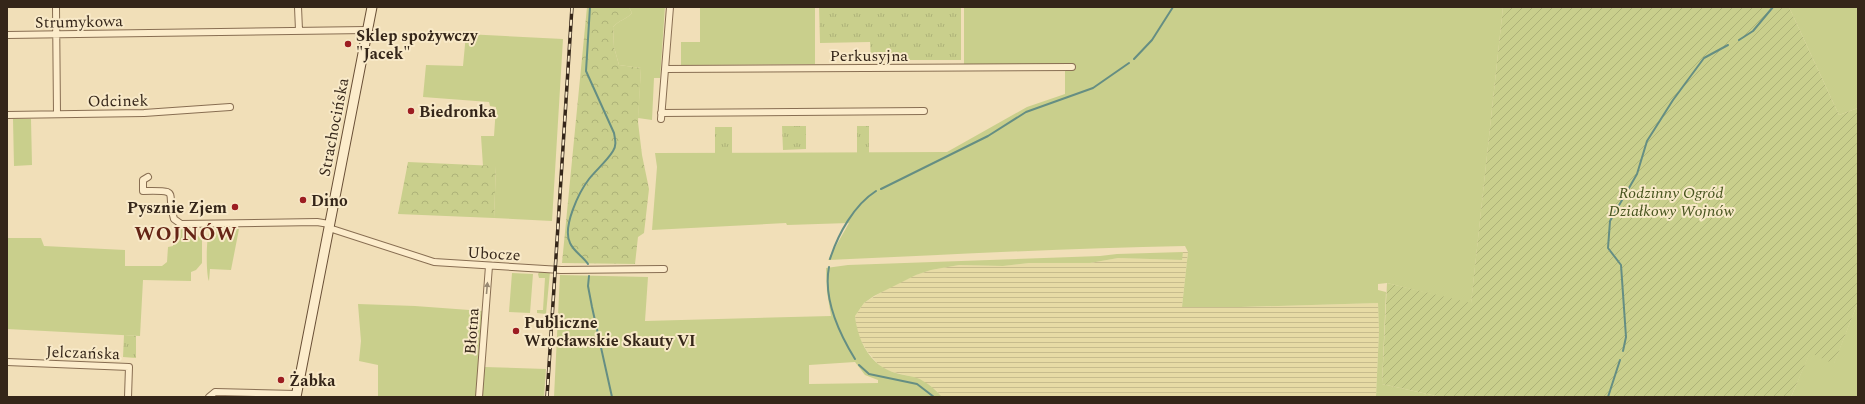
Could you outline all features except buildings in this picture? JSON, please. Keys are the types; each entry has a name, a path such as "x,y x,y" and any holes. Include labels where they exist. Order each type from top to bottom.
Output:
{"main road":[{"name":"Strachocińska","path":"296,395 372,7"}],"street":[{"path":"56,7 57,114"},
{"path":"298,7 299,30"},
{"path":"670,7 661,116 924,111"},
{"name":"Strumykowa","path":"7,35 367,30"},
{"name":"Perkusyjna","path":"665,69 1072,67"},
{"name":"Odcinek","path":"7,115 144,113 230,107"},
{"name":"Ubocze","path":"148,177 143,180 143,191 165,191 170,193 172,197 173,215 177,222 186,225 205,223 317,222 434,262 561,270 664,269"},
{"name":"Błotna","path":"479,397 489,266"},
{"name":"Jelczańska","path":"7,362 129,367 128,397"},
{"name":"Strachocińska","path":"209,397 215,392 296,395"}],"shaded area":[{"path":"1183,252 1188,252 1182,307 1241,307 1378,303 1379,331 1376,397 942,397 936,390 913,377 886,370 878,364 867,351 858,335 855,316 864,303 890,287 931,270 959,265 1003,266 1029,263 1090,263 1118,258 1181,260"}],"green space":[{"path":"587,7 629,7 632,13 613,27 614,47 619,65 641,68 638,122 642,155 649,189 644,233 638,237 635,264 562,263"},
{"path":"629,7 665,7 660,78 654,78 652,120 638,118 641,68 619,65 614,47 613,27 632,13"},
{"path":"700,7 815,7 815,64 681,65 681,42 700,42"},
{"path":"819,7 961,7 961,60 871,60 870,42 820,43"},
{"path":"964,7 1503,7 1471,304 1387,283 1378,284 1378,290 1386,292 1382,384 1441,397 1376,397 1379,331 1378,303 1241,307 1182,307 1188,252 1185,246 1051,250 828,260 849,223 787,225 786,223 652,230 657,167 655,153 947,152 1027,107 1065,94 1065,70 1072,69 1073,64 964,65"},
{"name":"Rodzinny Ogród Działkowy Wojnów","path":"1503,7 1789,7 1839,115 1858,108 1858,302 1834,364 1810,353 1791,397 1441,397 1382,384 1387,283 1471,303"},
{"path":"1789,7 1858,7 1858,108 1839,115"},
{"path":"466,34 563,39 552,221 494,218 496,166 483,166 481,136 494,136 496,107 490,106 489,102 423,97 426,65 463,66"},
{"path":"13,119 31,119 32,165 14,166"},
{"path":"782,126 806,126 806,149 783,150"},
{"path":"857,126 869,126 869,153 857,153"},
{"path":"715,127 732,127 732,153 715,153"},
{"path":"408,162 496,166 494,218 398,214"},
{"path":"186,228 186,231 194,231 199,237 202,237 202,263 196,270 191,272 191,281 143,280 140,336 7,329 7,238 41,238 44,246 125,250 125,266 162,266 167,262 168,247 173,246 173,237 176,231"},
{"path":"213,228 239,229 231,270 210,269 209,281 207,243 209,232"},
{"path":"1183,252 1182,260 1118,258 1090,263 1029,263 1003,266 959,265 931,270 916,275 874,296 864,303 855,316 862,343 872,358 887,370 920,379 936,390 942,397 554,397 560,275 648,277 645,321 831,316 827,292 826,268 848,265 1100,256","holes":["855,362 865,375 878,380 878,383 809,384 809,365"]},
{"path":"540,271 550,272 546,314 537,313 537,310 543,310 545,278 539,278 538,274"},
{"path":"512,273 533,274 530,313 509,312"},
{"path":"1858,302 1858,397 1791,397 1810,352 1834,363"},
{"path":"358,304 483,311 476,397 378,397 378,365 359,361 361,341"},
{"path":"124,335 136,336 136,358 123,357"},
{"path":"484,367 546,369 544,397 482,397"}],"waterway":[{"path":"588,264 570,243 568,236 570,219 576,201 585,185 611,155 615,146 614,133 586,71 590,7"},
{"path":"1134,59 1152,40 1173,7"},
{"path":"1739,40 1753,31 1773,7"},
{"path":"1623,351 1626,337 1621,265 1608,248 1610,221 1637,174 1647,141 1673,100 1704,58 1728,45"},
{"path":"881,189 988,136 1026,112 1093,88 1129,63"},
{"path":"830,259 842,230 854,212 876,191"},
{"path":"829,267 828,291 830,303 838,327 855,359"},
{"path":"589,276 588,286 612,397"},
{"path":"1608,397 1620,360"},
{"path":"859,365 869,374 917,384 934,397"}],"railway":[{"path":"547,397 572,7"}],"place":[{"name":"Sklep spożywczy \"Jacek\"","path":"348,44"},
{"name":"Biedronka","path":"411,111"},
{"name":"Dino","path":"303,200"},
{"name":"Pysznie Zjem","path":"235,207"},
{"name":"Publiczne Wrocławskie Skauty VI","path":"516,331"},
{"name":"Żabka","path":"281,380"}],"district":[{"name":"WOJNÓW","path":"186,233"}]}
